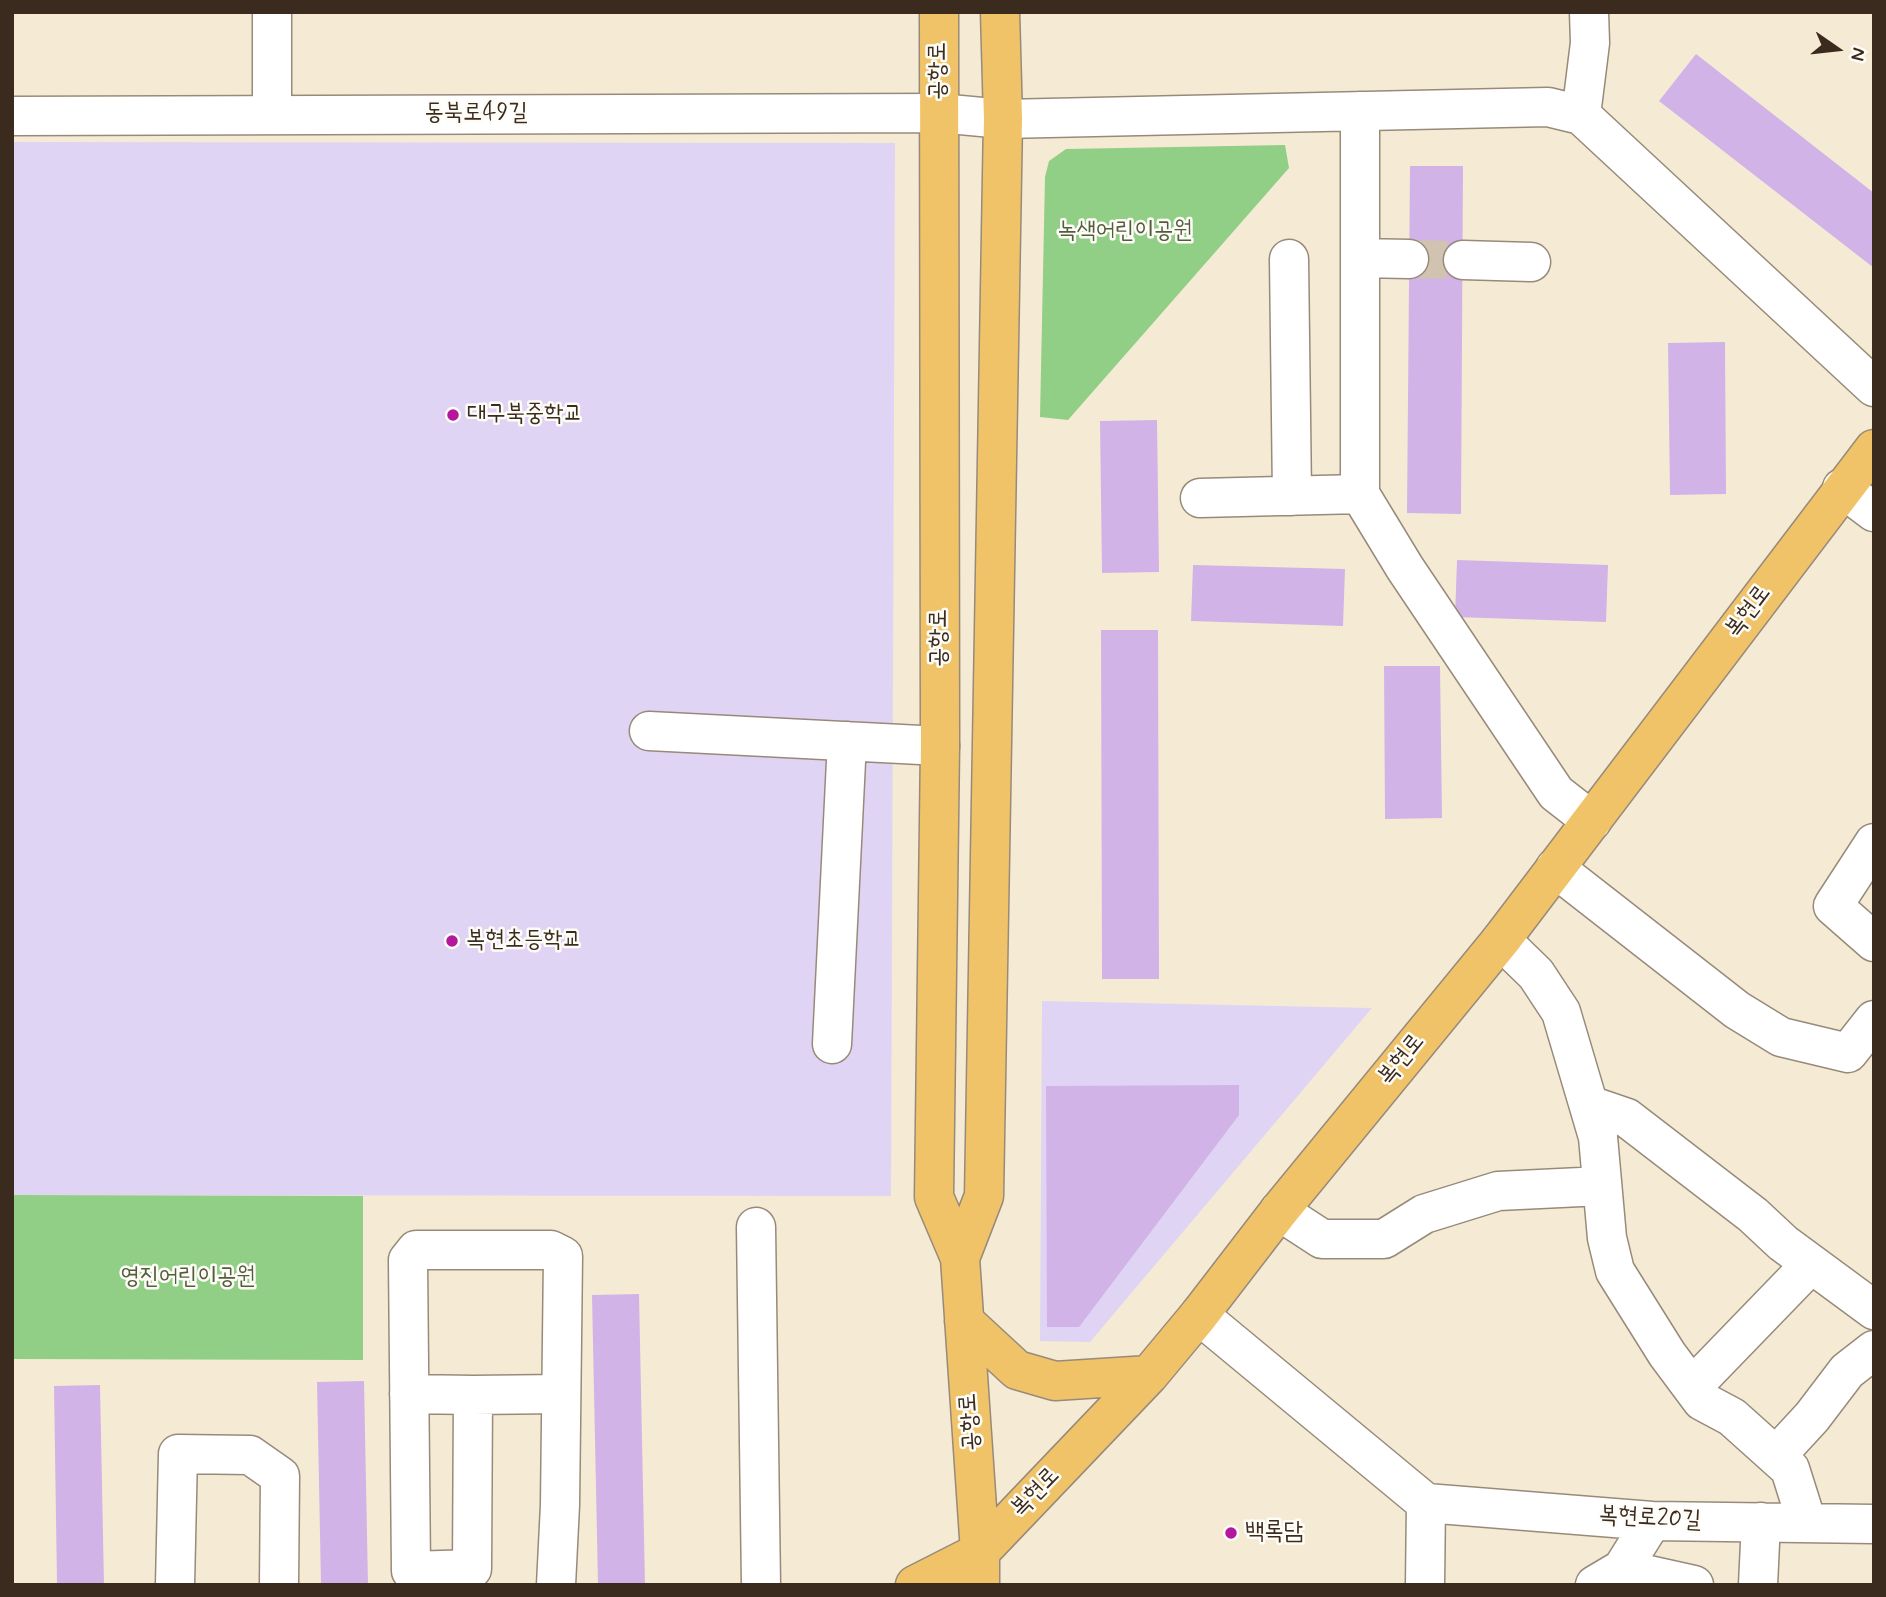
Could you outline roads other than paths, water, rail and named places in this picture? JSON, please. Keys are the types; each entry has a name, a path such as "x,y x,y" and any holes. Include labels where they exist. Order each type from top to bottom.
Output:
{"main road":[{"name":"공항로","path":"939,12 940,746 934,1197 960,1258 980,1568"},
{"name":"공항로","path":"960,1258 984,1196 1003,119 1000,12"},
{"name":"복현로","path":"915,1585 980,1568 1149,1375 1500,940 1874,449"},
{"path":"964,1321 1017,1370 1055,1381 1149,1375"}],"street":[{"path":"272,12 272,115"},
{"path":"1589,12 1590,43 1581,114 1874,387"},
{"name":"동북로49길","path":"12,116 939,113 1003,119 1548,107 1581,114"},
{"path":"1360,111 1360,494 1405,568 1556,793 1592,821"},
{"path":"1360,257 1409,259"},
{"path":"1289,259 1292,496"},
{"path":"1463,260 1531,262"},
{"path":"1842,488 1874,512"},
{"path":"1200,498 1360,494"},
{"path":"649,732 940,746"},
{"path":"832,1044 847,741"},
{"path":"1874,843 1833,906 1874,942"},
{"path":"1555,868 1737,1010 1781,1037 1848,1054 1874,1020"},
{"path":"1500,940 1536,974 1561,1012 1598,1137 1607,1238 1615,1271 1667,1354 1702,1401 1732,1417 1790,1469 1807,1523"},
{"path":"1589,1105 1627,1118 1753,1215 1783,1243 1874,1310"},
{"path":"1279,1211 1322,1239 1384,1239 1423,1214 1498,1191 1602,1186"},
{"path":"756,1227 761,1585"},
{"path":"473,1395 472,1577 411,1571 408,1260 416,1250 551,1250 563,1256 560,1505 556,1585"},
{"path":"1692,1387 1811,1264"},
{"path":"1199,1315 1426,1503 1425,1585"},
{"path":"1776,1456 1812,1417 1847,1371 1874,1350"},
{"path":"409,1394 561,1394"},
{"path":"174,1585 178,1454 250,1455 280,1476 279,1585"},
{"name":"복현로20길","path":"1426,1503 1652,1521 1874,1524"},
{"path":"1608,1577 1652,1521"},
{"path":"1758,1585 1761,1522"},
{"path":"1608,1577 1693,1585"}],"tunnel":[{"path":"1409,259 1463,260"}],"place":[{"name":"대구북중학교","path":"453,415"},
{"name":"복현초등학교","path":"452,941"},
{"name":"백록담","path":"1231,1533"}],"park label":[{"name":"녹색어린이공원","path":"1125,232"},
{"name":"영진어린이공원","path":"188,1278"}]}
